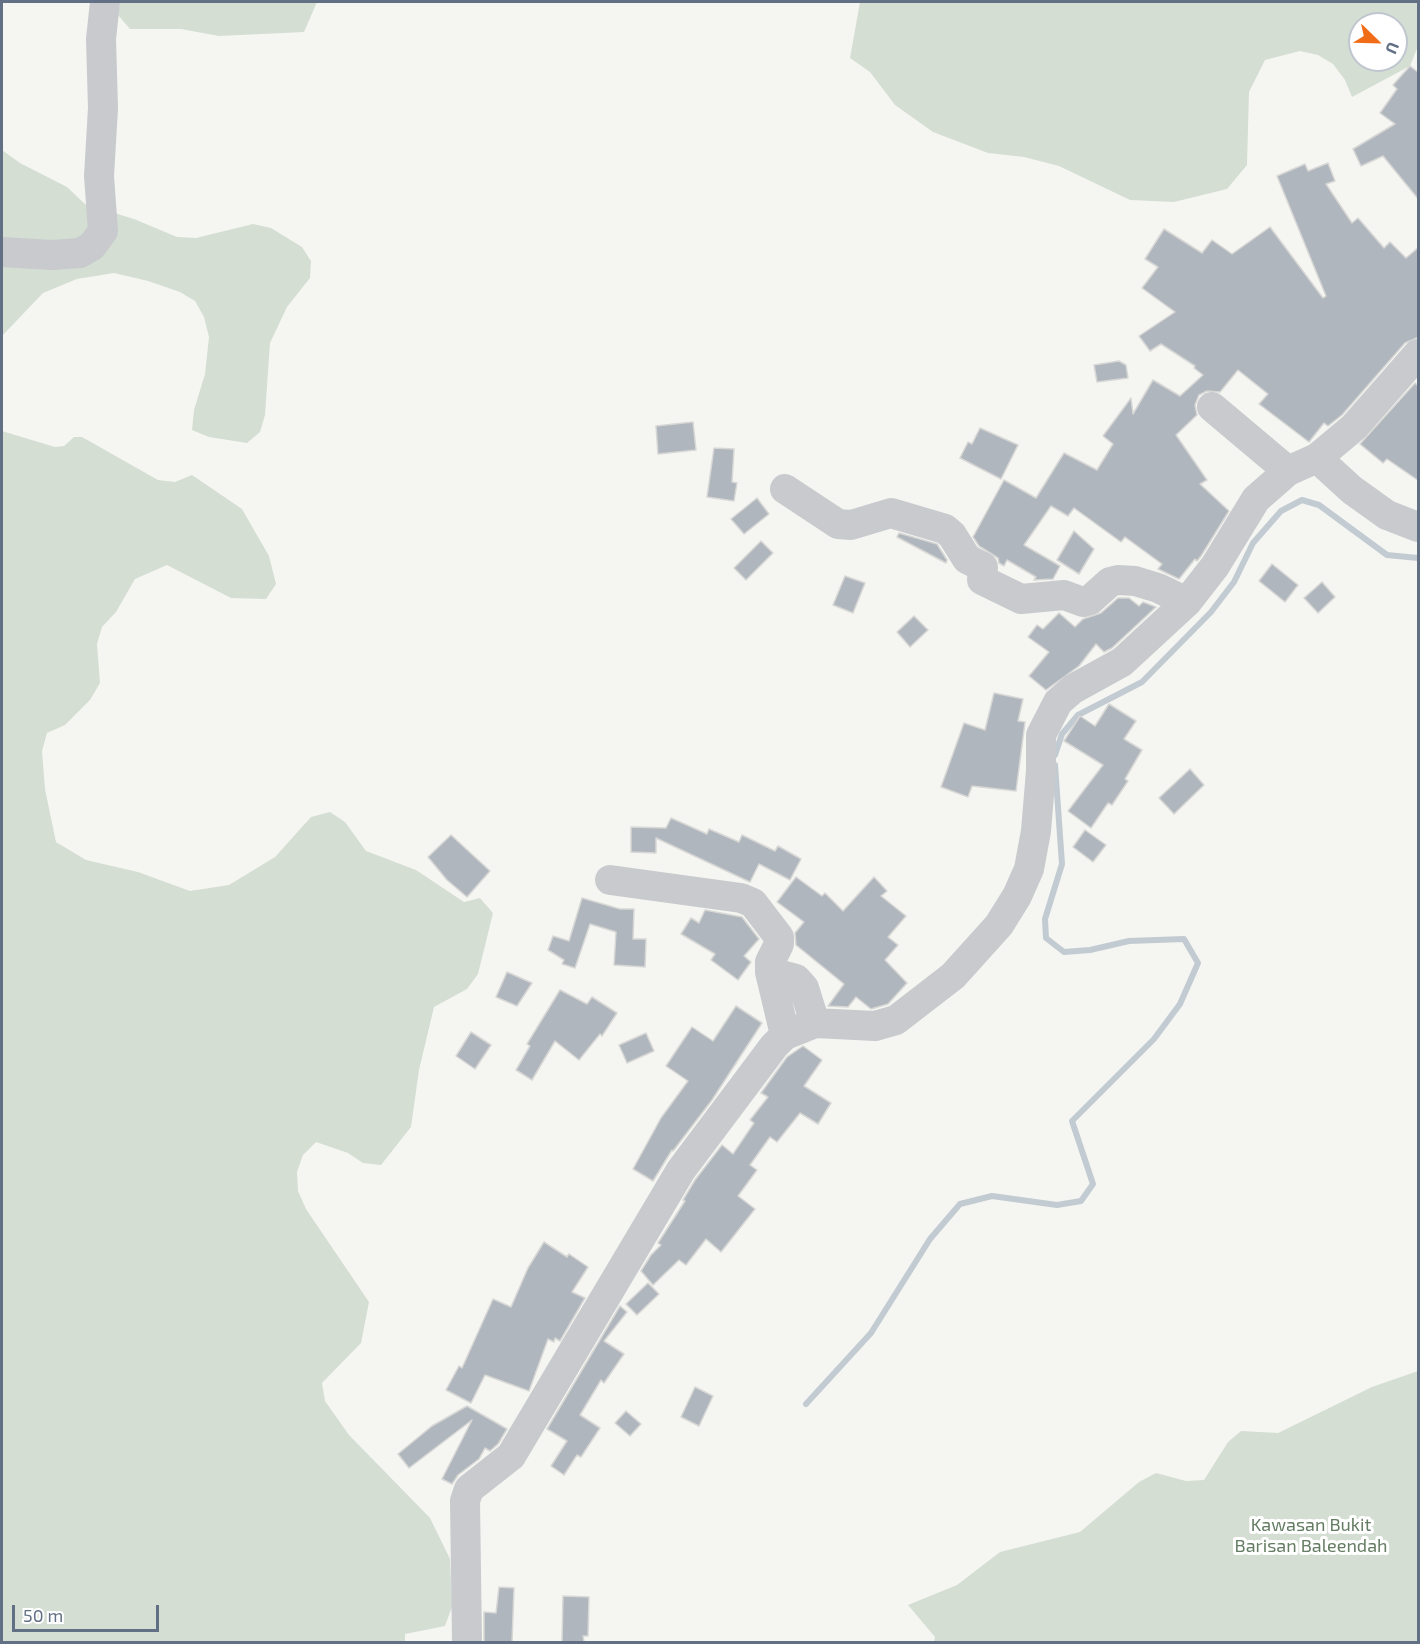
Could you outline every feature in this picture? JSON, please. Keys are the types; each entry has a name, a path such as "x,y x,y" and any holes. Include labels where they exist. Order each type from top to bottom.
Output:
{"street":[{"path":"2,252 52,255 80,253 92,246 103,231 99,176 103,108 101,39 105,2"},
{"path":"467,1642 465,1501 469,1489 511,1456 681,1170 774,1046 785,1035 815,1023 876,1026 896,1020 953,976 991,933 1017,896 1029,869 1036,831 1041,771 1041,735 1058,702 1073,688 1122,662 1187,602 1215,566 1256,499 1288,471 1317,458 1354,427 1419,354"},
{"path":"1212,408 1288,471"},
{"path":"1317,458 1358,495 1387,515 1419,526"},
{"path":"785,489 838,524 851,525 891,513 945,530 952,535 967,559 982,567 982,580 1021,599 1064,595 1083,602 1090,600 1110,582 1135,580 1187,602"},
{"path":"610,880 741,898 753,903 779,937 779,944 770,962 770,972 785,1035"},
{"path":"770,972 796,979 809,998 815,1023"}],"green space":[{"path":"120,2 317,2 304,32 219,36 181,29 130,29 118,15"},
{"path":"860,2 1418,2 1418,46 1408,67 1408,12 1348,12 1348,72 1399,72 1352,97 1345,80 1333,64 1318,55 1300,51 1265,60 1249,92 1247,165 1227,189 1174,202 1130,200 1059,166 1024,157 988,153 933,132 895,105 870,72 850,58"},
{"path":"2,150 20,163 67,187 85,204 134,219 177,237 196,238 253,224 271,228 302,247 311,261 310,278 287,307 270,343 265,415 260,432 247,443 209,437 192,430 194,410 205,374 209,337 204,317 195,301 180,292 114,273 77,279 43,293 2,336"},
{"path":"2,431 55,447 64,446 74,437 82,437 158,480 175,482 192,475 242,509 269,556 276,584 266,599 231,598 167,565 135,579 116,612 102,627 97,644 100,683 90,700 65,725 47,733 42,751 45,789 56,842 86,860 138,872 190,891 229,885 275,857 311,817 330,812 345,822 366,851 416,870 464,902 480,898 493,913 478,974 467,989 434,1007 419,1070 411,1127 381,1165 363,1163 348,1153 316,1142 303,1155 297,1172 298,1191 306,1209 369,1302 361,1343 322,1383 325,1401 349,1435 430,1518 450,1559 452,1607 445,1626 405,1634 405,1642 2,1642"},
{"name":"Kawasan Bukit Barisan Baleendah","path":"1418,1371 1418,1642 934,1642 935,1637 908,1605 957,1585 1000,1552 1080,1532 1139,1482 1156,1473 1186,1481 1204,1480 1228,1442 1241,1431 1278,1433 1372,1387"}],"building":[{"path":"1410,66 1419,73 1419,200 1383,156 1361,166 1353,149 1395,124 1380,113 1397,89 1393,85 1405,72 1408,72"},
{"path":"1328,163 1335,181 1326,184 1352,223 1358,218 1384,248 1390,242 1406,258 1419,247 1419,337 1405,343 1342,415 1328,426 1324,423 1309,442 1259,404 1268,394 1238,370 1220,392 1207,391 1199,395 1195,405 1197,415 1176,435 1207,480 1200,484 1229,511 1201,556 1197,561 1195,559 1179,579 1158,569 1162,564 1125,537 1121,542 1074,508 1068,516 1051,506 1024,545 1060,566 1053,579 1034,580 1036,577 1007,560 1004,566 999,563 998,558 979,546 973,537 1004,480 1036,498 1064,453 1097,470 1113,444 1103,436 1131,398 1133,414 1153,380 1180,396 1203,375 1194,368 1195,366 1161,344 1150,351 1139,336 1175,312 1142,288 1158,267 1145,259 1164,229 1202,253 1212,240 1232,254 1270,227 1323,298 1326,296 1277,176 1305,164 1308,171"},
{"path":"1119,361 1126,365 1128,378 1097,382 1094,365"},
{"path":"1415,383 1419,387 1419,481 1387,459 1383,463 1360,444"},
{"path":"693,422 696,450 658,454 656,426"},
{"path":"980,428 1018,445 1001,479 960,458 968,442 972,444"},
{"path":"714,448 734,449 732,482 737,483 734,501 707,497"},
{"path":"757,498 769,514 744,534 731,519"},
{"path":"1074,531 1094,549 1079,574 1057,560"},
{"path":"899,533 937,544 947,560 946,563 897,537"},
{"path":"761,541 773,553 746,580 734,568"},
{"path":"1272,564 1298,585 1285,602 1259,581"},
{"path":"845,576 865,583 853,613 833,605"},
{"path":"1322,582 1335,597 1318,613 1304,598"},
{"path":"1118,598 1129,598 1139,606 1143,602 1156,607 1112,648 1104,652 1096,644 1079,666 1046,690 1029,676 1049,652 1028,637 1037,625 1043,629 1059,613 1075,627 1083,619 1101,613"},
{"path":"914,616 928,630 910,647 897,632"},
{"path":"994,693 1023,699 1018,721 1025,722 1016,791 972,786 968,797 941,787 964,723 985,730"},
{"path":"1109,704 1136,721 1124,739 1142,750 1125,779 1128,781 1112,805 1108,803 1091,828 1068,811 1103,765 1064,741 1080,716 1095,726"},
{"path":"1190,769 1204,785 1174,814 1159,798"},
{"path":"671,818 707,834 709,829 739,842 742,835 775,851 778,846 801,859 790,880 759,864 750,882 656,838 656,853 631,852 631,827 666,828"},
{"path":"1085,830 1106,845 1093,862 1073,847"},
{"path":"451,835 490,871 467,897 447,880 428,857"},
{"path":"796,877 822,896 825,893 843,911 874,877 887,891 881,896 906,916 888,937 898,945 885,960 907,983 888,1004 871,1009 856,997 848,1007 828,1006 844,984 796,945 795,933 804,922 777,902"},
{"path":"582,898 620,909 634,909 633,939 646,939 645,967 614,965 616,932 590,924 575,968 562,964 564,960 548,950 553,936 569,941"},
{"path":"705,910 742,917 759,939 744,956 751,962 738,980 711,960 715,954 681,934 691,918 699,923"},
{"path":"507,972 532,983 517,1006 496,997"},
{"path":"560,990 587,1004 592,997 617,1013 602,1036 600,1034 579,1060 555,1041 532,1080 516,1070 530,1046 527,1044"},
{"path":"736,1006 762,1023 712,1100 672,1150 653,1181 633,1169 661,1118 688,1081 666,1066 692,1027 713,1041"},
{"path":"471,1032 491,1045 475,1069 456,1056"},
{"path":"646,1033 654,1051 627,1063 619,1045"},
{"path":"803,1046 822,1060 804,1086 831,1103 818,1124 800,1113 777,1142 770,1137 750,1165 757,1170 738,1196 755,1209 721,1252 706,1239 686,1265 679,1260 653,1285 641,1271 651,1255 661,1245 658,1243 685,1201 683,1200 695,1180 722,1145 733,1154 754,1123 750,1120 768,1097 761,1093 787,1057"},
{"path":"544,1242 567,1257 569,1254 588,1267 572,1292 585,1298 560,1341 555,1338 554,1342 548,1339 529,1391 485,1375 471,1403 446,1390 459,1366 462,1368 493,1299 511,1307 528,1268"},
{"path":"648,1283 659,1294 637,1315 626,1304"},
{"path":"620,1306 627,1312 604,1341 624,1354 604,1383 601,1380 580,1415 600,1428 581,1457 577,1455 564,1475 551,1466 567,1441 547,1429"},
{"path":"695,1387 713,1396 699,1426 681,1417"},
{"path":"467,1406 507,1429 498,1444 490,1451 485,1448 479,1459 458,1475 452,1484 442,1479 472,1420 409,1468 398,1454 432,1426"},
{"path":"626,1411 641,1424 630,1436 615,1423"},
{"path":"499,1587 514,1588 512,1642 484,1642 484,1612 496,1613"},
{"path":"563,1596 589,1597 588,1636 583,1636 584,1642 562,1642"}],"waterway":[{"path":"1055,755 1062,734 1078,715 1142,682 1211,612 1234,582 1253,543 1281,511 1302,500 1319,505 1387,555 1418,558"},
{"path":"806,1404 871,1333 930,1239 960,1204 992,1196 1057,1205 1081,1201 1093,1184 1072,1121 1154,1039 1180,1004 1198,963 1184,939 1129,941 1090,950 1064,952 1046,938 1045,919 1062,864 1055,765"}]}
